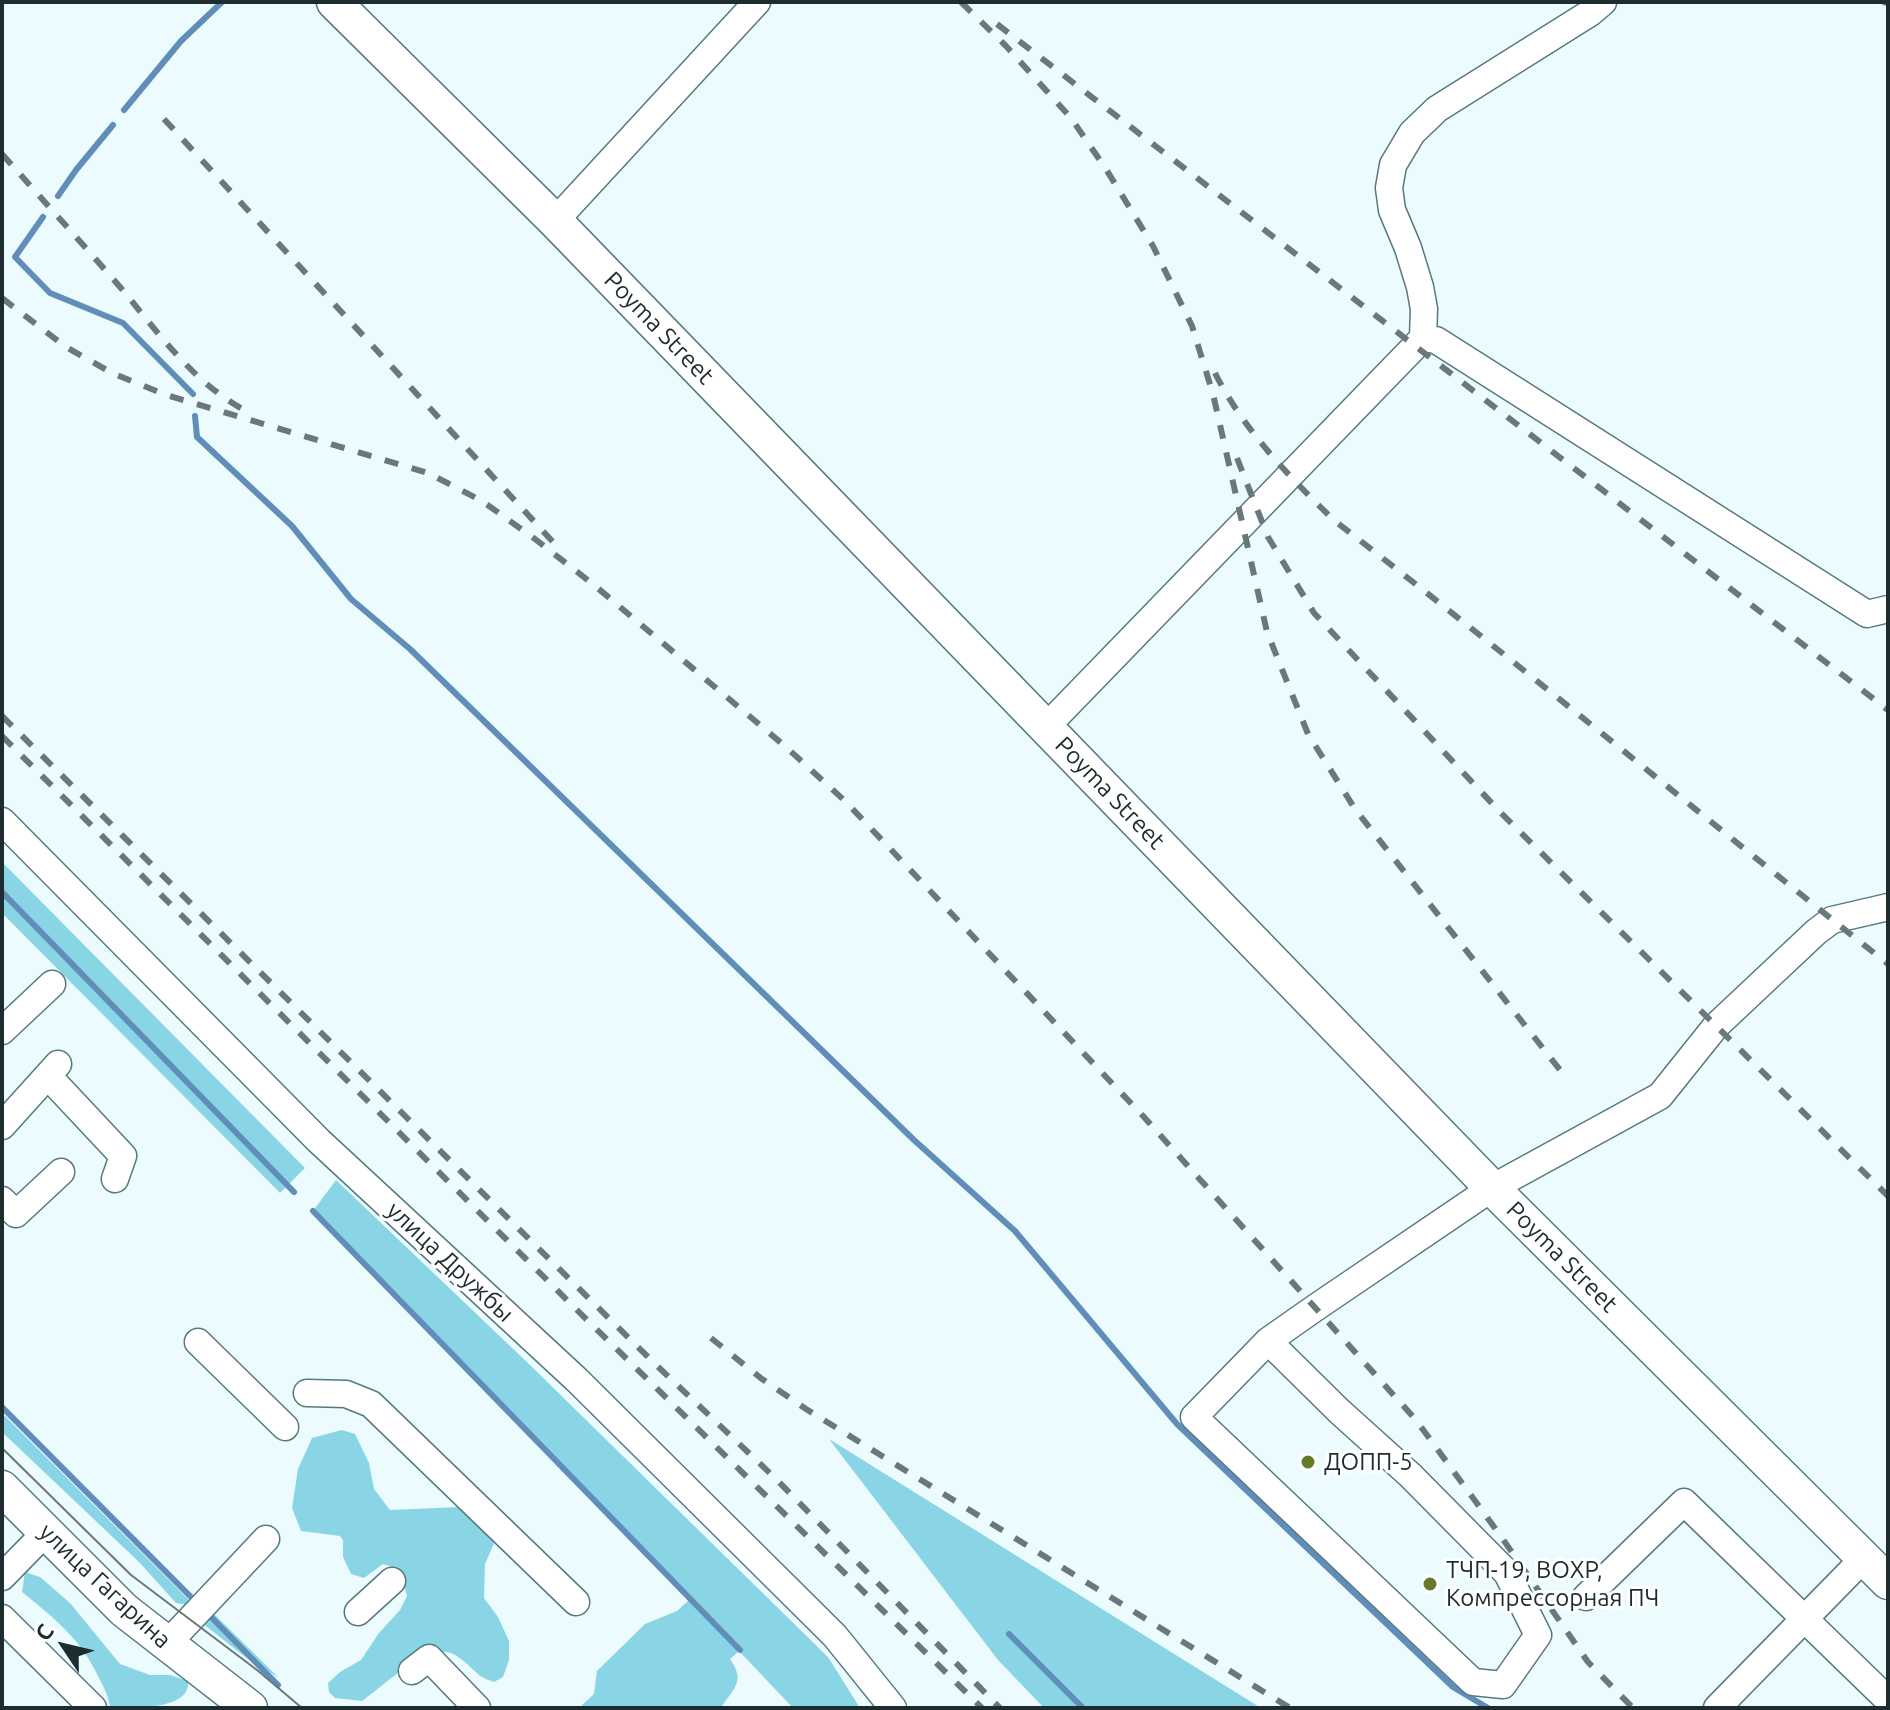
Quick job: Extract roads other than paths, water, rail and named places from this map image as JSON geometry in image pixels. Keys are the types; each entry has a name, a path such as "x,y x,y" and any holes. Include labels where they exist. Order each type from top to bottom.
{"main road":[{"name":"Poyma Street","path":"334,2 555,221 1492,1188 1888,1582"},
{"name":"улица Гагарина","path":"2,1488 124,1610 241,1705"}],"street":[{"path":"555,221 757,2"},
{"path":"1046,727 1423,338 1424,309 1420,287 1392,210 1389,188 1393,165 1412,133 1437,109 1603,2"},
{"path":"1423,338 1436,340 1867,614 1888,609"},
{"name":"улица Дружбы","path":"2,821 319,1141 577,1380 835,1636 893,1708"},
{"path":"1268,1341 1410,1475 1507,1573 1538,1635 1503,1685 1473,1682 1194,1417 1268,1341 1492,1188 1660,1096 1716,1026 1832,920 1888,907"},
{"path":"2,1031 52,984"},
{"path":"2,1126 53,1070 123,1156 115,1179"},
{"path":"2,1200 16,1214 61,1172"},
{"path":"198,1342 285,1427"},
{"path":"307,1393 346,1394 371,1404 576,1602"},
{"path":"1586,1597 1684,1502 1888,1700"},
{"path":"2,1577 46,1532"},
{"path":"167,1644 266,1539"},
{"path":"1717,1708 1864,1558"},
{"path":"358,1612 392,1581"},
{"path":"2,1618 93,1708"},
{"path":"412,1671 429,1658 477,1708"}],"waterway":[{"path":"124,110 181,41 222,2"},
{"path":"58,196 113,125"},
{"path":"43,217 15,257 50,293 123,323 193,394"},
{"path":"195,416 197,437 292,526 351,599 410,649 914,1140 1015,1231 1177,1424 1453,1687 1488,1708"},
{"path":"2,892 294,1192"},
{"path":"313,1211 740,1650"},
{"path":"2,1407 190,1596"},
{"path":"212,1618 278,1685"},
{"path":"1009,1634 1083,1708"}],"tram line":[{"path":"2,1448 131,1575 302,1708"}],"railway":[{"path":"961,2 1071,118 1153,246 1192,326 1213,394 1267,632 1308,734 1355,809 1564,1075"},
{"path":"1883,2 1888,3"},
{"path":"997,24 1888,710"},
{"path":"164,119 553,542"},
{"path":"2,154 177,355 209,386 246,411"},
{"path":"2,298 66,347 112,373 166,395 428,473 482,501 594,585 786,747 845,801 1143,1116 1416,1420 1588,1662 1633,1708"},
{"path":"1215,373 1253,433 1335,521 1888,964"},
{"path":"1237,458 1268,537 1314,613 1501,813 1888,1196"},
{"path":"2,716 652,1361 773,1476 1000,1708"},
{"path":"2,736 579,1312 982,1708"},
{"path":"711,1338 806,1409 1290,1708"}],"place":[{"name":"ДОПП-5","path":"1308,1462"},
{"name":"ТЧП-19, ВОХР, Компрессорная ПЧ","path":"1430,1584"}]}
